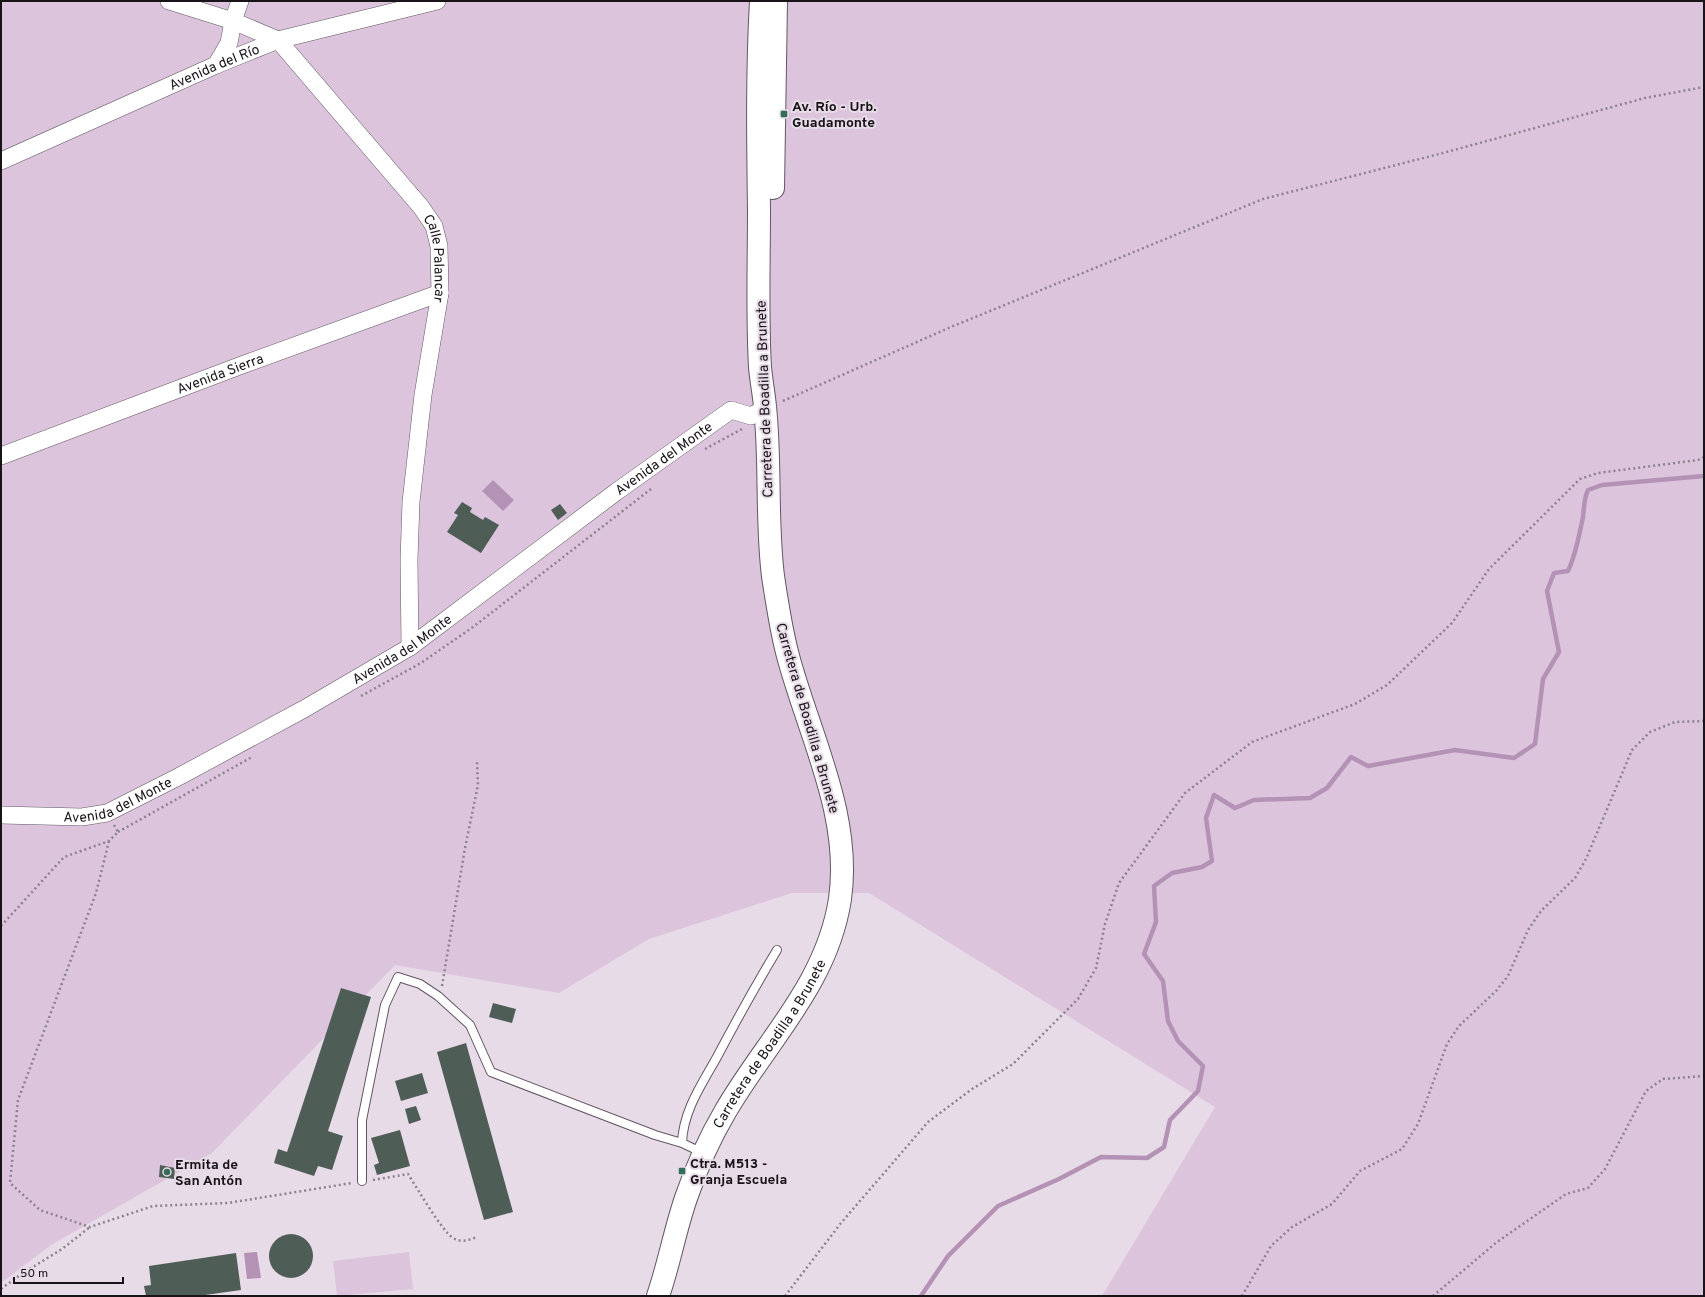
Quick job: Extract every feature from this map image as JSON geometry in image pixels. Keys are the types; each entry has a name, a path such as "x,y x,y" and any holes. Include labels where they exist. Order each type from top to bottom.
{"main road":[{"path":"754,1 752,98 758,133"},
{"name":"Carretera de Boadilla a Brunete","path":"658,1296 686,1199 704,1153 725,1111 803,996 818,969 837,915 840,894 841,851 837,820 831,793 788,658 779,614 773,572 768,516 766,408 760,368 758,133 761,1"},
{"path":"770,1 767,178 773,207"},
{"path":"766,408 772,370 776,1"}],"street":[{"name":"Calle Palancar","path":"169,1 233,21 278,40 421,207 434,226 439,246 440,293 423,395 411,502 408,560 410,647"},
{"path":"216,65 229,43 233,21 240,1"},
{"name":"Avenida del Río","path":"1,161 216,65 278,40 437,1"},
{"name":"Avenida Sierra","path":"1,456 242,365 440,293"},
{"name":"Avenida del Monte","path":"1,815 82,817 106,813 214,758 304,709 410,647 616,492 731,410 751,416 766,408"}],"lane":[{"path":"682,1143 682,1131 688,1110 745,1003 777,950"},
{"path":"362,1181 362,1120 385,1005 398,977 420,984 438,996 470,1025 491,1072 655,1135 682,1143 704,1153"}],"path":[{"path":"766,408 951,327 1263,199 1443,153 1645,98 1704,87"},
{"path":"785,1296 841,1223 928,1122 972,1089 1014,1064 1078,999 1096,968 1105,924 1119,882 1185,792 1252,742 1355,704 1387,685 1452,623 1489,569 1580,479 1598,473 1698,460 1704,457"},
{"path":"1242,1296 1271,1246 1292,1227 1332,1204 1360,1171 1402,1149 1418,1124 1447,1044 1459,1026 1500,986 1508,976 1528,930 1541,911 1575,878 1586,859 1632,750 1650,732 1675,722 1704,721"},
{"path":"438,996 442,986 465,848 478,785 477,762"},
{"path":"1,926 64,857 109,841 118,832 106,813"},
{"path":"90,1227 40,1210 10,1183 18,1100 96,893 109,841"},
{"path":"1433,1296 1497,1242 1560,1198 1566,1194 1588,1188 1605,1169 1646,1091 1663,1079 1704,1076"},
{"path":"1,1290 20,1275 62,1249 90,1227 153,1206 228,1203 408,1174 444,1230 454,1238 465,1241 477,1237"}],"shaded area":[{"path":"1,1 1704,1 1704,1296 1102,1296 1215,1107 869,893 792,893 649,939 559,993 395,965 212,1153 51,1245 1,1283"},
{"path":"493,480 514,500 503,511 482,491"},
{"path":"257,1252 261,1278 247,1279 244,1253"},
{"path":"409,1252 413,1289 337,1296 333,1261"}],"building":[{"path":"462,502 472,508 470,512 483,520 485,517 499,525 481,553 447,532 458,515 454,513"},
{"path":"560,504 567,513 558,520 551,510"},
{"path":"341,988 371,997 328,1131 343,1136 332,1170 318,1166 314,1176 274,1163 278,1149 287,1152"},
{"path":"493,1003 516,1009 512,1023 489,1017"},
{"path":"466,1043 513,1212 484,1220 437,1052"},
{"path":"422,1073 428,1093 401,1101 395,1081"},
{"path":"416,1106 421,1120 409,1124 405,1109"},
{"path":"400,1130 410,1166 377,1175 374,1165 379,1163 371,1138"},
{"name":"Ermita de San Antón","path":"160,1165 175,1168 174,1179 159,1177"},
{"path":"287,1234 295,1234 300,1235 307,1240 312,1247 312,1265 307,1272 300,1277 287,1278 279,1275 272,1268 269,1260 269,1252 272,1244 279,1237"},
{"path":"236,1253 241,1290 198,1296 146,1296 144,1286 151,1285 149,1266"}],"waterway":[{"path":"921,1296 948,1256 998,1206 1059,1179 1101,1157 1147,1158 1164,1147 1170,1120 1198,1091 1203,1066 1178,1041 1168,1021 1163,981 1144,954 1156,922 1154,886 1172,873 1202,867 1212,861 1206,818 1214,795 1235,808 1254,800 1310,798 1327,788 1351,757 1368,766 1455,750 1514,758 1535,744 1543,679 1559,652 1547,591 1554,573 1568,571 1571,565 1579,538 1588,490 1602,485 1704,476"}],"place":[{"name":"Av. Río - Urb. Guadamonte","path":"784,114"},
{"name":"Ctra. M513 - Granja Escuela","path":"682,1171"},
{"name":"Ermita de San Antón","path":"167,1172"}]}
